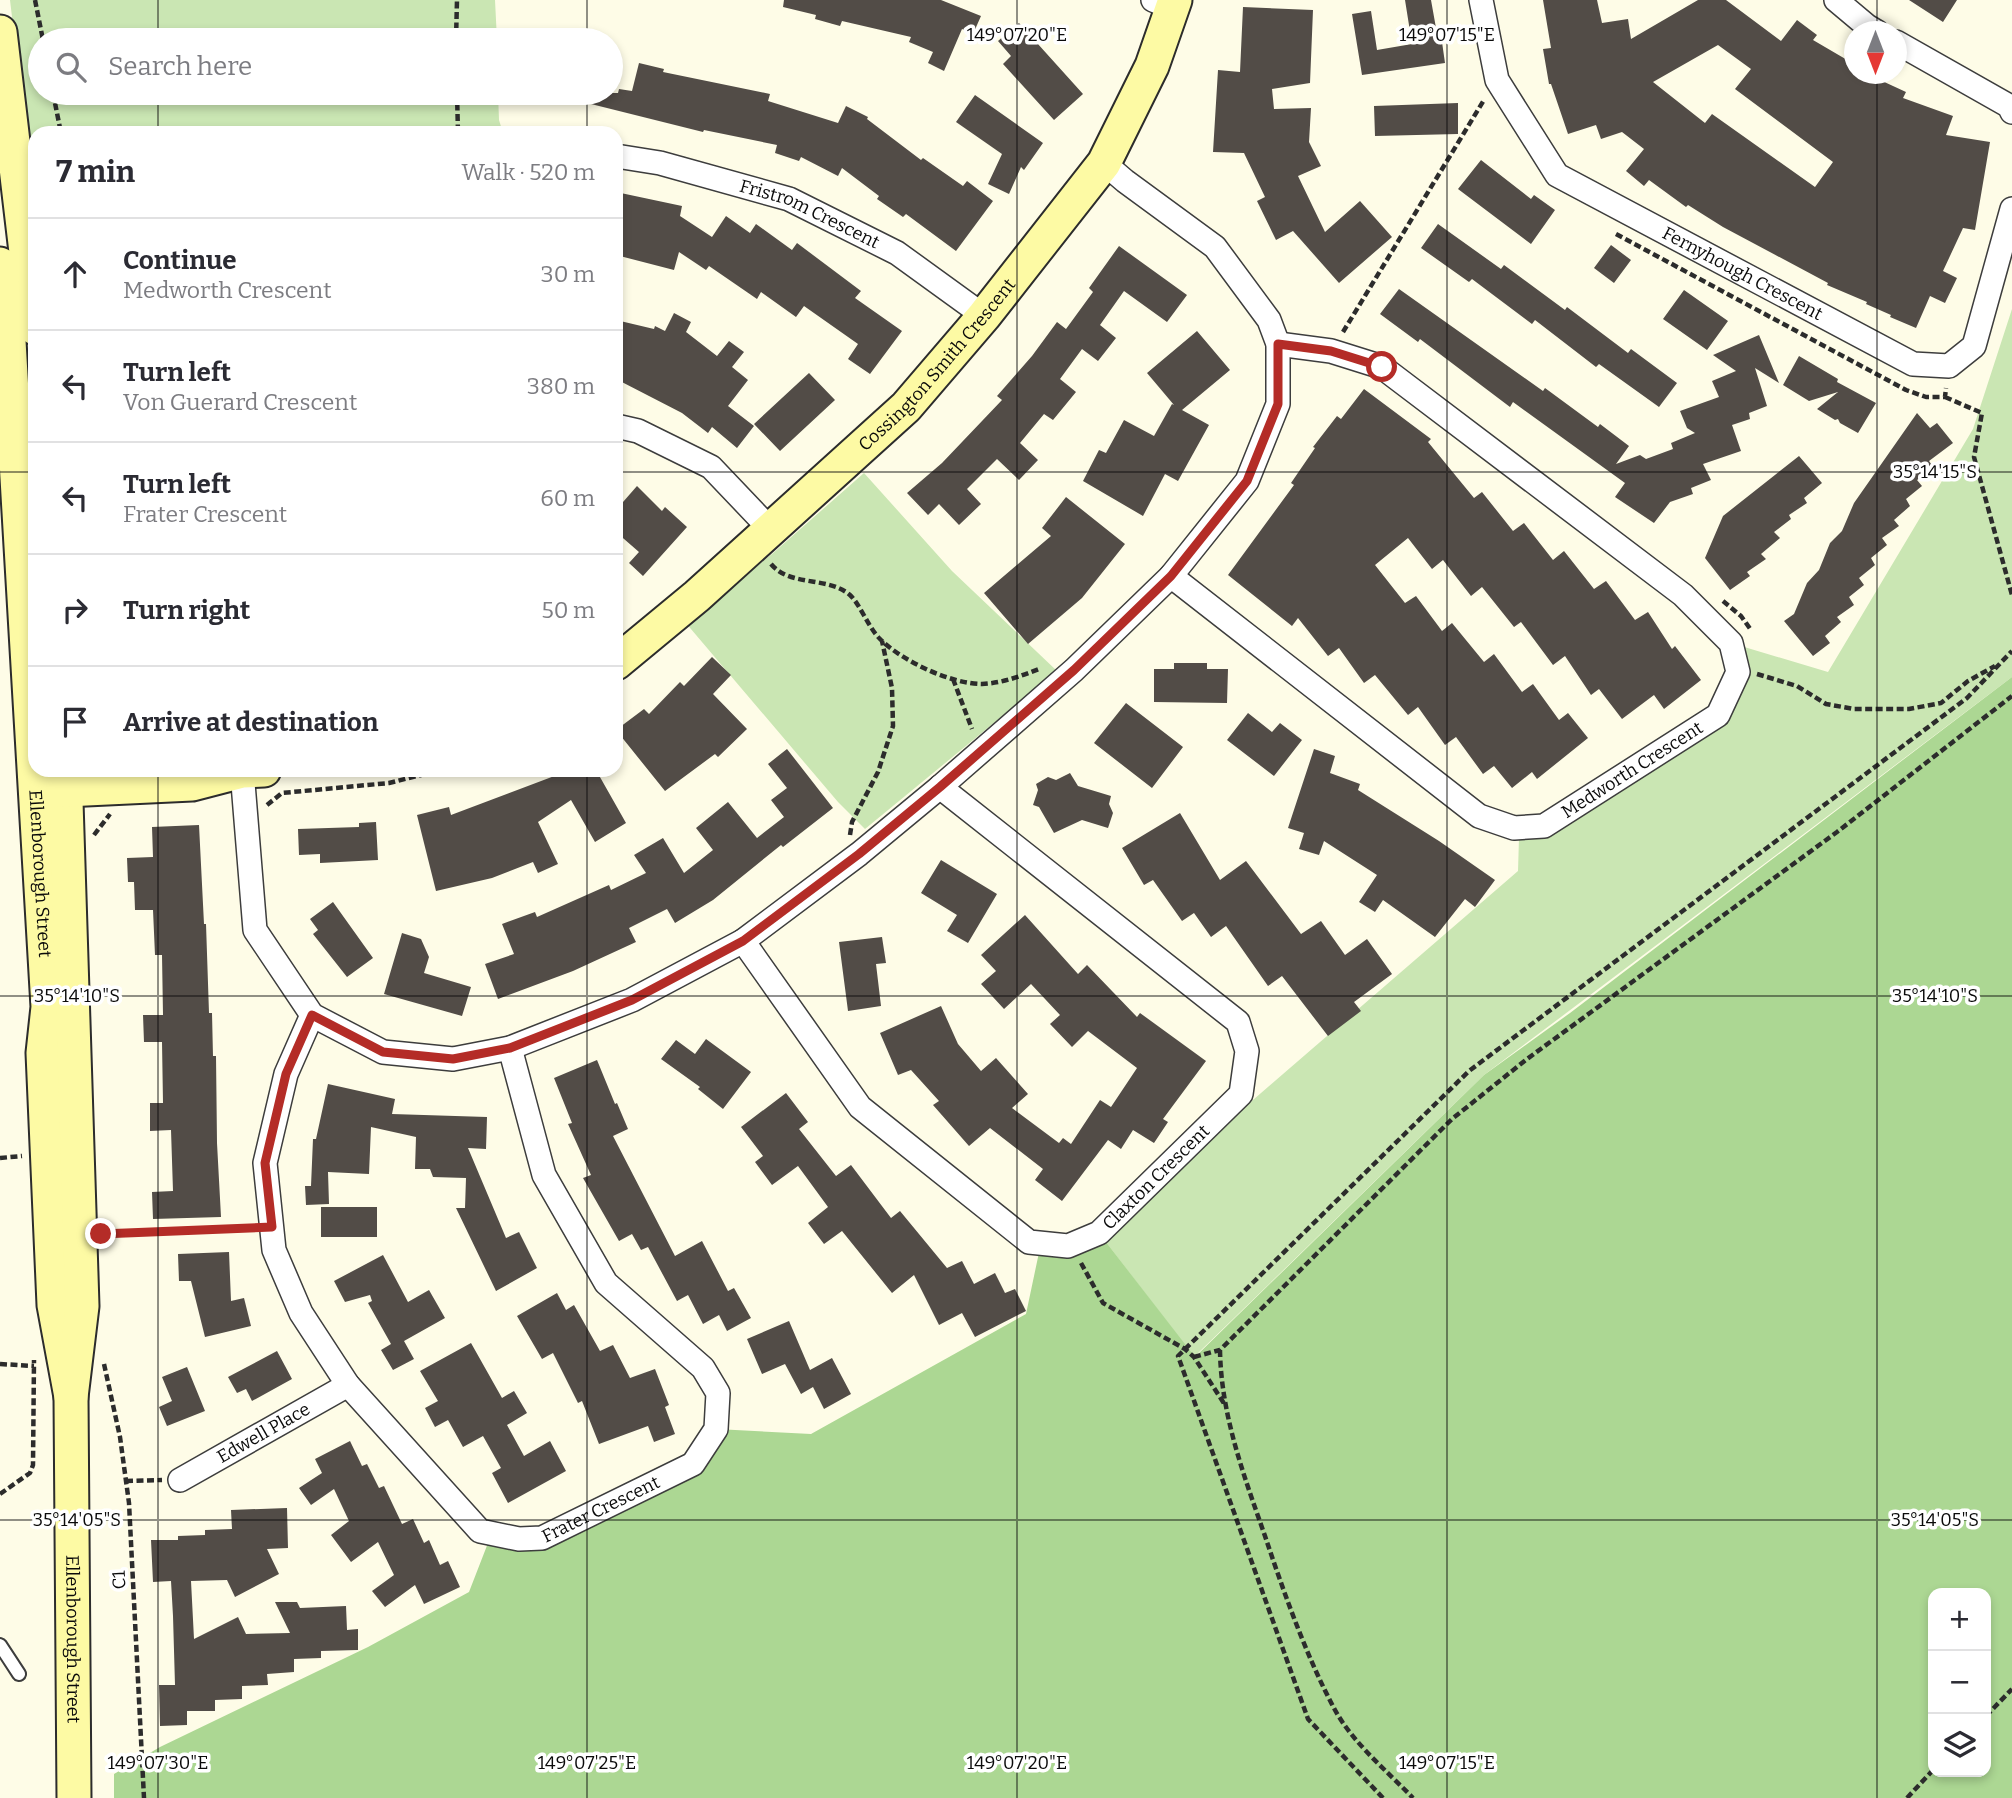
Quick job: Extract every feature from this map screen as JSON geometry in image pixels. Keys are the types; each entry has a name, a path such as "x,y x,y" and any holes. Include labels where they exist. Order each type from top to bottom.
{"main road":[{"name":"Cossington Smith Crescent","path":"623,657 697,596 769,545 906,407 984,316 1104,163 1152,66 1167,3"},
{"path":"0,32 4,138 28,285"},
{"name":"Ellenborough Street","path":"0,264 28,558"},
{"name":"Ellenborough Street","path":"47,777 48,1007 43,1053 54,1305 71,1397 74,1798"},
{"path":"65,777 192,784 220,777"}],"street":[{"name":"Fernyhough Crescent","path":"1480,0 1497,80 1557,175 1913,364 1949,366 1974,346 2012,209"},
{"path":"1836,0 1863,21"},
{"path":"1907,49 2008,106 2012,112"},
{"name":"Fristrom Crescent","path":"623,157 660,163 789,199 897,253 984,316"},
{"path":"247,777 246,813 255,930 312,1015 383,1052 453,1059 510,1048 632,1000 743,941 859,854 1074,670 1171,576 1247,481 1278,404 1278,344 1269,320 1215,247 1104,163"},
{"name":"Medworth Crescent","path":"1171,576 1479,816 1514,828 1544,826 1718,715 1735,680 1738,672 1731,643 1683,595 1382,367 1331,351 1278,344"},
{"path":"623,428 638,431 711,467 769,545"},
{"name":"Claxton Crescent","path":"743,941 860,1107 1029,1242 1068,1246 1099,1233 1241,1094 1247,1051 1238,1022 940,787"},
{"name":"Frater Crescent","path":"312,1015 286,1074 265,1163 274,1250 301,1314 348,1385 480,1531 519,1539 542,1538 693,1464 716,1429 718,1393 704,1368 606,1283 544,1175 510,1048"},
{"name":"Edwell Place","path":"180,1480 348,1385"}],"lane":[{"path":"0,1645 19,1674"}],"path":[{"path":"35,0 41,28"},
{"path":"456,28 457,0"},
{"path":"1341,336 1497,80"},
{"path":"55,105 60,126"},
{"path":"457,105 458,126"},
{"path":"1945,397 1982,413 1974,457 2012,596"},
{"path":"769,545 777,571 850,595 864,620 882,641 907,660 953,679 984,684 1023,676 1044,667 1062,666 1074,670"},
{"path":"860,834 851,842 852,822 878,772 893,726 892,688 882,641"},
{"path":"1383,1798 1308,1719 1178,1356 1469,1071 1967,698 2012,651"},
{"path":"1757,674 1797,686 1826,704 1854,709 1909,709 1941,703 1968,681 2012,659"},
{"path":"953,679 965,715 982,749"},
{"path":"1194,1357 1220,1350 1452,1118 1538,1050 1838,832 2012,696"},
{"path":"246,813 262,811 274,797 282,793 389,783 413,777"},
{"path":"0,1158 30,1155"},
{"path":"101,1234 272,1227"},
{"path":"1073,1243 1082,1266 1103,1303 1185,1349 1194,1357 1228,1409"},
{"path":"1220,1350 1234,1448 1285,1596 1336,1712 1358,1740 1413,1798"},
{"path":"0,1364 34,1366"},
{"name":"C1","path":"104,1364 120,1437 126,1481 144,1798"},
{"path":"126,1481 180,1480"},
{"path":"1988,1714 2012,1689"},
{"path":"1907,1798 1928,1775"}],"green space":[{"path":"10,0 495,0 496,28 28,28 28,105 498,105 501,126 28,126 28,152"},
{"path":"2012,309 2012,677 1484,1075 1194,1357 1099,1233 1518,871 1519,838 1718,715 1735,680 1731,643 1828,672 1973,429"},
{"path":"864,473 952,571 1057,671 865,829 838,802 685,622 772,554"},
{"path":"2012,677 2012,1798 114,1798 114,1774 160,1747 368,1647 469,1592 488,1543 542,1538 693,1464 716,1429 811,1434 1026,1314 1041,1243 1099,1233 1195,1357 1484,1075 1570,1013"}],"building":[{"path":"784,0 941,0 981,16 973,34 962,29 944,71 928,63 933,52 909,42 911,37 842,21 840,26 815,19 816,15 783,7"},
{"path":"1405,0 1431,0 1436,28 1440,28 1445,63 1362,75 1352,14 1371,11 1377,50 1412,44"},
{"path":"1543,0 1597,0 1602,23 1628,19 1631,39 1698,0 1726,0 1781,41 1797,20 1817,35 1813,40 1844,58 1844,84 1889,84 1906,92 1903,98 1953,116 1946,135 1990,142 1975,230 1963,228 1943,271 1957,278 1945,303 1930,296 1916,328 1827,285 1828,283 1723,227 1688,205 1686,207 1649,180 1644,186 1626,171 1644,149 1622,132 1601,139 1596,125 1568,134 1549,84 1543,49 1551,48","holes":["1718,45 1751,69 1735,89 1833,162 1815,187 1712,114 1705,123 1653,82"]},
{"path":"1909,0 1957,0 1943,22"},
{"path":"1243,7 1313,10 1310,83 1272,89 1274,109 1311,108 1309,142 1321,166 1298,176 1325,232 1360,201 1392,237 1339,283 1293,231 1276,240 1257,201 1265,197 1244,153 1213,152 1218,70 1240,72"},
{"path":"1019,23 1083,94 1054,120 1003,64 1011,56 998,41"},
{"path":"639,63 664,69 663,72 770,94 768,101 838,123 846,106 868,117 867,119 921,160 923,158 963,186 967,181 993,201 956,251 906,214 903,217 877,199 879,196 842,168 838,176 801,157 799,161 775,153 777,145 704,130 703,132 595,105 623,105 623,90 632,91"},
{"path":"975,95 1043,143 1024,170 1021,167 1009,194 988,184 1002,154 956,122"},
{"path":"1458,103 1458,134 1375,136 1374,106"},
{"path":"1481,160 1531,199 1534,195 1555,210 1531,244 1458,189"},
{"path":"623,193 682,206 680,216 712,237 726,216 750,233 756,224 792,250 797,243 861,291 855,298 902,331 870,374 848,359 858,344 804,306 796,317 761,292 757,299 709,266 706,270 679,252 674,270 623,257"},
{"path":"1438,224 1501,269 1504,265 1565,310 1567,307 1628,353 1631,349 1677,383 1659,407 1599,364 1596,367 1535,320 1532,324 1472,279 1469,282 1421,248"},
{"path":"1611,245 1631,260 1614,283 1594,268"},
{"path":"1119,246 1187,295 1167,322 1124,291 1100,325 1116,338 1098,361 1082,349 1060,379 1076,392 1053,420 1044,414 1020,443 1038,460 1019,480 997,459 967,489 981,504 959,525 939,504 928,515 907,493 942,463 1002,400 997,396 1057,322 1066,329 1093,292 1089,288"},
{"path":"1399,289 1543,391 1545,388 1629,446 1616,464 1640,455 1646,459 1673,449 1671,443 1695,433 1687,428 1680,411 1719,397 1712,381 1736,371 1713,355 1759,335 1779,383 1755,368 1767,406 1749,413 1750,419 1732,425 1741,451 1703,464 1711,480 1691,488 1693,494 1670,502 1654,523 1615,497 1625,483 1513,402 1510,407 1420,339 1418,342 1380,314"},
{"path":"1684,290 1728,321 1707,350 1663,319"},
{"path":"674,313 691,322 686,332 717,356 729,341 744,352 732,367 748,380 728,406 754,426 737,448 712,427 708,433 682,413 623,383 623,322 654,329 655,326 665,331"},
{"path":"1197,331 1230,370 1182,410 1209,425 1178,481 1165,474 1143,516 1083,481 1099,450 1106,453 1124,420 1154,436 1172,404 1174,405 1147,373"},
{"path":"1799,356 1838,379 1837,382 1876,403 1858,433 1817,409 1838,392 1809,401 1783,385"},
{"path":"809,373 835,400 780,451 754,424"},
{"path":"1364,389 1431,439 1428,442 1474,498 1482,492 1513,531 1524,523 1553,560 1564,551 1594,589 1606,581 1635,620 1648,612 1672,649 1675,646 1701,680 1664,709 1654,695 1622,719 1599,689 1591,695 1565,656 1553,665 1521,622 1514,627 1482,587 1471,596 1443,560 1432,569 1408,538 1375,565 1405,603 1416,596 1442,631 1452,623 1484,662 1494,654 1522,692 1533,684 1559,720 1568,713 1588,738 1537,779 1532,772 1512,788 1494,766 1483,774 1456,737 1445,745 1418,707 1408,715 1375,675 1364,683 1339,648 1328,656 1298,618 1292,626 1228,575 1294,485 1291,483 1315,448 1313,447 1337,416 1341,419"},
{"path":"1917,413 1930,428 1937,423 1953,443 1929,461 1934,468 1917,480 1922,486 1906,499 1910,506 1894,520 1899,526 1882,538 1887,545 1871,558 1875,565 1859,578 1864,585 1849,597 1854,605 1837,617 1841,622 1825,636 1830,643 1813,656 1784,621 1794,614 1807,583 1819,570 1830,543 1842,531 1854,503"},
{"path":"1799,456 1822,483 1804,498 1807,503 1789,515 1791,519 1774,532 1780,538 1761,554 1766,559 1747,572 1750,576 1730,590 1705,558 1723,516"},
{"path":"637,486 662,511 665,507 687,527 643,576 629,563 639,552 623,538 623,502"},
{"path":"1066,497 1125,544 1082,598 1028,644 984,593 1051,536 1042,528"},
{"path":"712,657 731,675 713,694 747,729 718,757 715,754 665,791 623,739 623,725 644,709 649,714 680,682 684,686"},
{"path":"1174,663 1207,663 1207,669 1228,669 1227,703 1154,702 1154,669 1174,669"},
{"path":"1126,703 1183,747 1152,788 1094,743"},
{"path":"1248,713 1272,732 1280,723 1302,740 1274,776 1227,740"},
{"path":"787,749 833,808 783,847 781,845 713,900 675,923 667,909 629,928 636,942 573,971 498,999 485,964 514,954 502,924 535,912 537,917 609,885 611,890 646,873 634,855 663,838 684,873 713,850 696,828 728,802 757,838 784,817 771,800 787,788 768,764"},
{"path":"1314,749 1335,756 1330,773 1360,784 1358,790 1495,880 1475,907 1465,899 1435,937 1383,900 1375,912 1359,902 1377,875 1324,841 1319,855 1299,849 1304,833 1288,828"},
{"path":"1070,773 1078,786 1111,796 1109,804 1113,813 1108,828 1082,820 1054,833 1039,807 1033,805 1038,790 1036,784 1048,777 1056,780"},
{"path":"552,777 600,777 626,823 595,842 571,800 538,822 558,864 538,873 533,862 492,878 436,891 417,815 449,807 451,815"},
{"path":"1180,813 1220,880 1246,861 1301,934 1321,921 1345,955 1367,939 1392,974 1354,1002 1361,1011 1328,1036 1282,976 1268,986 1226,926 1211,937 1194,913 1182,921 1153,880 1144,885 1122,848"},
{"path":"376,822 378,860 320,863 320,854 299,855 298,829 359,827 359,823"},
{"path":"199,825 209,1013 212,1013 213,1056 216,1056 221,1217 153,1219 152,1192 173,1191 171,1130 150,1131 150,1103 163,1103 162,1042 144,1042 143,1015 163,1015 162,955 155,955 153,910 135,910 134,882 128,882 127,858 153,857 152,827"},
{"path":"941,860 997,894 968,943 947,931 957,915 921,893"},
{"path":"333,902 373,958 347,977 313,934 318,930 310,919"},
{"path":"1025,915 1078,974 1087,965 1137,1017 1140,1013 1206,1061 1163,1119 1168,1122 1154,1143 1133,1130 1121,1149 1108,1140 1062,1201 1035,1180 1043,1169 990,1128 969,1146 933,1105 939,1101 911,1070 898,1075 880,1033 941,1006 958,1044 981,1071 996,1058 1028,1094 1012,1108 1059,1143 1063,1138 1071,1144 1100,1100 1111,1107 1137,1068 1088,1031 1072,1047 1050,1024 1060,1015 1031,984 1004,1009 981,984 996,971 981,955"},
{"path":"402,933 421,939 429,957 424,973 471,987 462,1016 384,994"},
{"path":"882,937 886,963 876,964 881,1006 848,1011 839,942"},
{"path":"706,1039 751,1072 723,1109 698,1089 700,1087 661,1059 676,1040 695,1054"},
{"path":"597,1060 628,1129 613,1136 675,1256 702,1241 728,1291 734,1288 751,1318 727,1331 719,1315 703,1324 688,1295 677,1301 648,1247 641,1250 632,1234 619,1241 583,1178 591,1175 568,1124 572,1123 554,1078"},
{"path":"328,1084 395,1099 392,1114 487,1117 486,1149 468,1148 506,1238 519,1232 537,1268 496,1291 456,1208 465,1208 466,1178 433,1177 430,1169 415,1169 416,1137 371,1127 369,1174 328,1172 329,1204 306,1205 305,1186 311,1186 313,1139 316,1139"},
{"path":"786,1093 808,1122 799,1129 836,1176 851,1165 891,1218 900,1211 947,1268 962,1261 974,1284 995,1273 1005,1293 1015,1289 1026,1311 975,1337 962,1313 939,1325 914,1275 892,1293 842,1231 824,1244 808,1223 828,1207 798,1166 772,1185 755,1162 763,1156 741,1127"},
{"path":"321,1207 377,1207 377,1237 321,1237"},
{"path":"229,1252 231,1301 244,1298 251,1326 205,1337 191,1281 179,1281 178,1254"},
{"path":"383,1255 408,1302 429,1290 445,1318 404,1341 414,1359 393,1370 381,1350 391,1344 368,1303 372,1301 370,1295 345,1302 334,1281"},
{"path":"557,1293 566,1310 574,1305 600,1351 613,1345 630,1378 655,1369 669,1405 665,1407 675,1434 654,1442 648,1426 599,1444 582,1401 578,1403 553,1353 542,1359 517,1316"},
{"path":"789,1321 810,1370 832,1358 851,1394 824,1409 813,1387 801,1394 785,1364 762,1374 747,1339"},
{"path":"471,1343 502,1398 514,1391 527,1413 507,1425 524,1456 550,1441 566,1471 508,1503 492,1473 501,1468 483,1436 463,1447 448,1420 435,1427 425,1408 438,1401 420,1371"},
{"path":"277,1351 292,1379 252,1401 246,1389 237,1393 228,1377"},
{"path":"187,1367 205,1411 167,1426 159,1407 172,1401 162,1377"},
{"path":"350,1441 362,1466 367,1464 379,1488 384,1486 402,1524 413,1519 424,1543 429,1540 440,1565 448,1561 460,1587 424,1604 415,1585 385,1607 372,1591 394,1575 378,1542 351,1562 331,1535 349,1521 334,1489 311,1505 299,1488 322,1473 315,1459"},
{"path":"287,1508 288,1548 267,1549 279,1574 235,1597 227,1580 191,1581 194,1639 238,1617 246,1634 290,1633 275,1602 297,1602 300,1608 346,1606 347,1630 358,1629 358,1650 321,1651 321,1658 294,1659 294,1672 267,1674 268,1685 242,1686 242,1699 215,1700 215,1711 187,1711 187,1725 160,1726 159,1685 175,1685 173,1616 171,1581 153,1582 151,1540 178,1540 178,1536 205,1535 205,1530 232,1529 231,1510"}],"route":[{"path":"101,1234 272,1227 265,1163 286,1074 312,1015 383,1052 453,1059 510,1048 632,1000 743,941 859,854 940,787 1074,670 1171,576 1247,481 1278,404 1278,344 1331,351 1382,367"}]}
